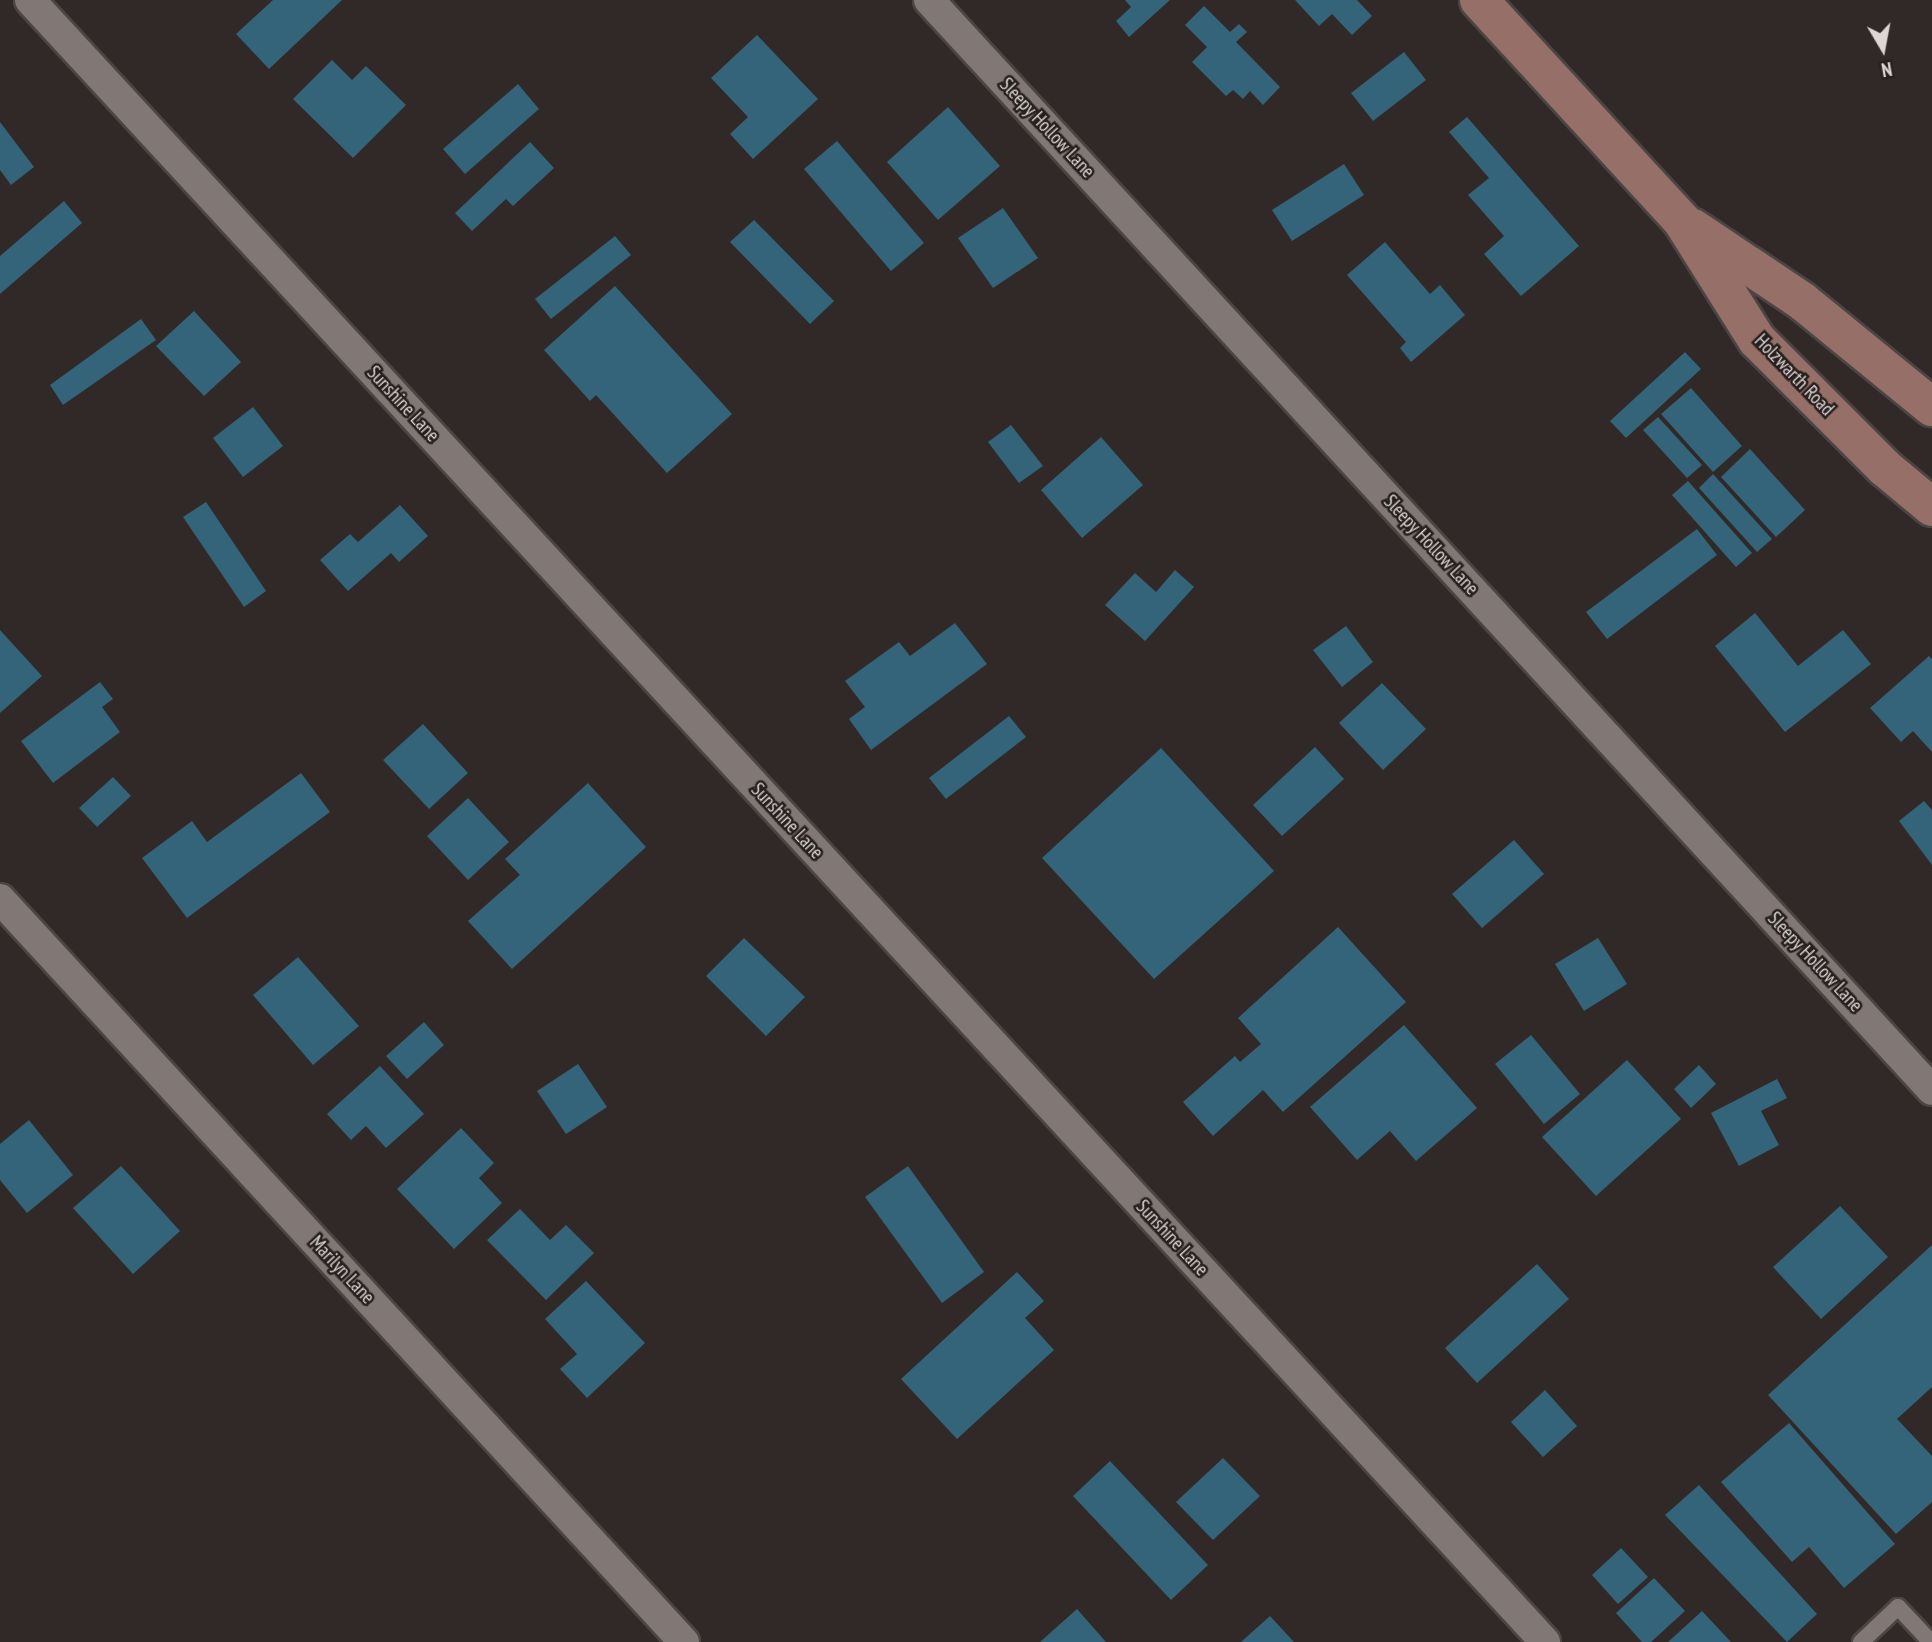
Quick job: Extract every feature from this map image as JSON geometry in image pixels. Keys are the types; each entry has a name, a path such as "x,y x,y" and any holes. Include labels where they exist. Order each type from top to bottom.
{"main road":[{"name":"Holzwarth Road","path":"1479,0 1682,221 1757,340 1885,468 1932,506"},
{"name":"Holzwarth Road","path":"1682,221 1802,301 1932,407"}],"street":[{"name":"Sunshine Lane","path":"30,0 1545,1642"},
{"name":"Sleepy Hollow Lane","path":"929,0 1932,1090"},
{"name":"Marilyn Lane","path":"0,899 684,1642"}],"lane":[{"path":"1861,1642 1898,1607 1931,1642"}],"building":[{"path":"273,0 342,0 269,69 236,34"},
{"path":"1125,0 1170,0 1129,37 1116,21 1131,7"},
{"path":"1295,0 1357,0 1372,16 1352,35 1332,14 1319,26"},
{"path":"1204,6 1230,32 1239,24 1247,32 1236,42 1280,87 1263,105 1250,91 1243,99 1233,90 1226,96 1192,62 1207,47 1185,25"},
{"path":"757,35 818,99 753,159 730,134 748,117 711,78"},
{"path":"1404,52 1426,80 1373,121 1351,93"},
{"path":"332,60 352,80 366,66 406,105 353,158 293,99"},
{"path":"518,84 539,109 465,174 443,149"},
{"path":"948,107 1000,166 938,220 887,162"},
{"path":"1467,117 1579,246 1521,296 1484,254 1504,236 1468,195 1489,178 1449,132"},
{"path":"0,122 34,167 11,185 0,170"},
{"path":"837,141 924,243 891,271 804,169"},
{"path":"530,142 554,168 513,206 506,199 472,231 455,213"},
{"path":"1344,164 1364,195 1292,241 1272,210"},
{"path":"64,201 82,223 0,294 0,256"},
{"path":"1003,208 1038,258 993,288 958,238"},
{"path":"754,220 834,301 810,324 730,242"},
{"path":"615,236 631,255 551,319 535,299"},
{"path":"1385,242 1430,294 1440,285 1465,315 1411,362 1400,348 1406,342 1347,275"},
{"path":"615,286 732,414 667,473 596,395 590,401 544,350"},
{"path":"194,311 241,362 204,396 156,346"},
{"path":"141,319 156,340 63,405 50,385"},
{"path":"1685,352 1701,369 1626,438 1610,421"},
{"path":"1691,388 1742,446 1713,472 1661,414"},
{"path":"253,407 283,446 243,477 213,438"},
{"path":"1658,417 1702,465 1687,478 1643,430"},
{"path":"1011,425 1043,466 1019,483 988,442"},
{"path":"1101,437 1143,485 1082,538 1041,490"},
{"path":"1750,449 1805,510 1776,537 1721,477"},
{"path":"1713,474 1772,539 1757,552 1699,488"},
{"path":"1688,481 1752,553 1736,567 1672,495"},
{"path":"206,502 266,591 244,607 183,517"},
{"path":"400,505 428,536 399,562 391,553 348,591 320,560 350,534 358,542"},
{"path":"1697,529 1717,555 1607,639 1586,612"},
{"path":"1175,570 1194,587 1145,641 1105,605 1135,573 1156,592"},
{"path":"1755,613 1798,666 1843,630 1871,664 1785,732 1715,646"},
{"path":"955,623 987,664 871,750 849,719 865,707 845,681 899,642 910,656"},
{"path":"1346,626 1373,662 1342,687 1313,650"},
{"path":"0,630 42,676 0,713"},
{"path":"1929,656 1932,659 1932,752 1913,731 1901,742 1870,708"},
{"path":"100,682 113,699 102,707 120,732 53,783 21,741"},
{"path":"1382,683 1426,729 1383,770 1339,723"},
{"path":"1009,716 1026,737 946,799 929,778"},
{"path":"423,724 468,773 429,809 383,760"},
{"path":"1315,747 1344,779 1282,836 1253,805"},
{"path":"1161,748 1274,871 1154,979 1042,858"},
{"path":"301,773 330,812 187,918 142,858 192,821 207,842"},
{"path":"113,777 131,796 97,827 79,808"},
{"path":"588,783 646,847 512,969 468,921 520,875 505,859"},
{"path":"468,798 509,842 468,880 427,836"},
{"path":"1924,801 1932,810 1932,865 1899,821"},
{"path":"1514,840 1544,874 1482,928 1452,894"},
{"path":"1338,927 1406,1002 1283,1112 1263,1090 1213,1136 1183,1102 1235,1056 1240,1062 1261,1044 1238,1018"},
{"path":"744,938 805,997 766,1036 706,976"},
{"path":"1598,938 1627,984 1584,1011 1555,964"},
{"path":"298,957 359,1026 313,1065 253,995"},
{"path":"424,1022 444,1045 407,1079 386,1056"},
{"path":"1404,1025 1477,1108 1416,1161 1390,1131 1357,1160 1310,1107"},
{"path":"1531,1035 1580,1094 1544,1124 1495,1064"},
{"path":"1627,1060 1681,1119 1596,1196 1542,1137"},
{"path":"578,1064 607,1107 566,1134 537,1091"},
{"path":"1699,1065 1716,1084 1691,1108 1674,1089"},
{"path":"380,1066 424,1114 386,1148 366,1126 351,1140 327,1114"},
{"path":"1777,1079 1787,1098 1761,1111 1779,1145 1739,1166 1711,1113"},
{"path":"29,1120 73,1175 27,1213 0,1180 0,1144"},
{"path":"461,1128 494,1163 479,1178 502,1203 454,1249 397,1189"},
{"path":"121,1166 180,1231 133,1274 73,1208"},
{"path":"908,1166 984,1272 942,1303 865,1197"},
{"path":"1840,1206 1888,1257 1821,1319 1773,1267"},
{"path":"520,1209 550,1240 566,1225 594,1253 546,1300 487,1240"},
{"path":"1932,1245 1932,1387 1897,1419 1932,1456 1932,1502 1896,1534 1768,1395"},
{"path":"1537,1264 1569,1299 1477,1383 1445,1348"},
{"path":"1017,1272 1044,1301 1025,1318 1054,1350 957,1439 901,1379"},
{"path":"586,1281 645,1343 587,1398 560,1369 577,1354 545,1319"},
{"path":"1545,1390 1577,1426 1543,1457 1511,1422"},
{"path":"1789,1423 1895,1544 1844,1588 1809,1547 1792,1562 1721,1482"},
{"path":"1223,1458 1260,1496 1213,1540 1176,1502"},
{"path":"1110,1461 1208,1565 1171,1600 1073,1496"},
{"path":"1699,1485 1817,1614 1787,1642 1665,1515"},
{"path":"1621,1548 1648,1577 1618,1604 1592,1575"},
{"path":"1654,1578 1685,1611 1651,1642 1642,1642 1616,1613"},
{"path":"1077,1609 1106,1642 1040,1642"},
{"path":"1702,1611 1731,1642 1668,1642"},
{"path":"1270,1616 1294,1642 1241,1642"}]}
